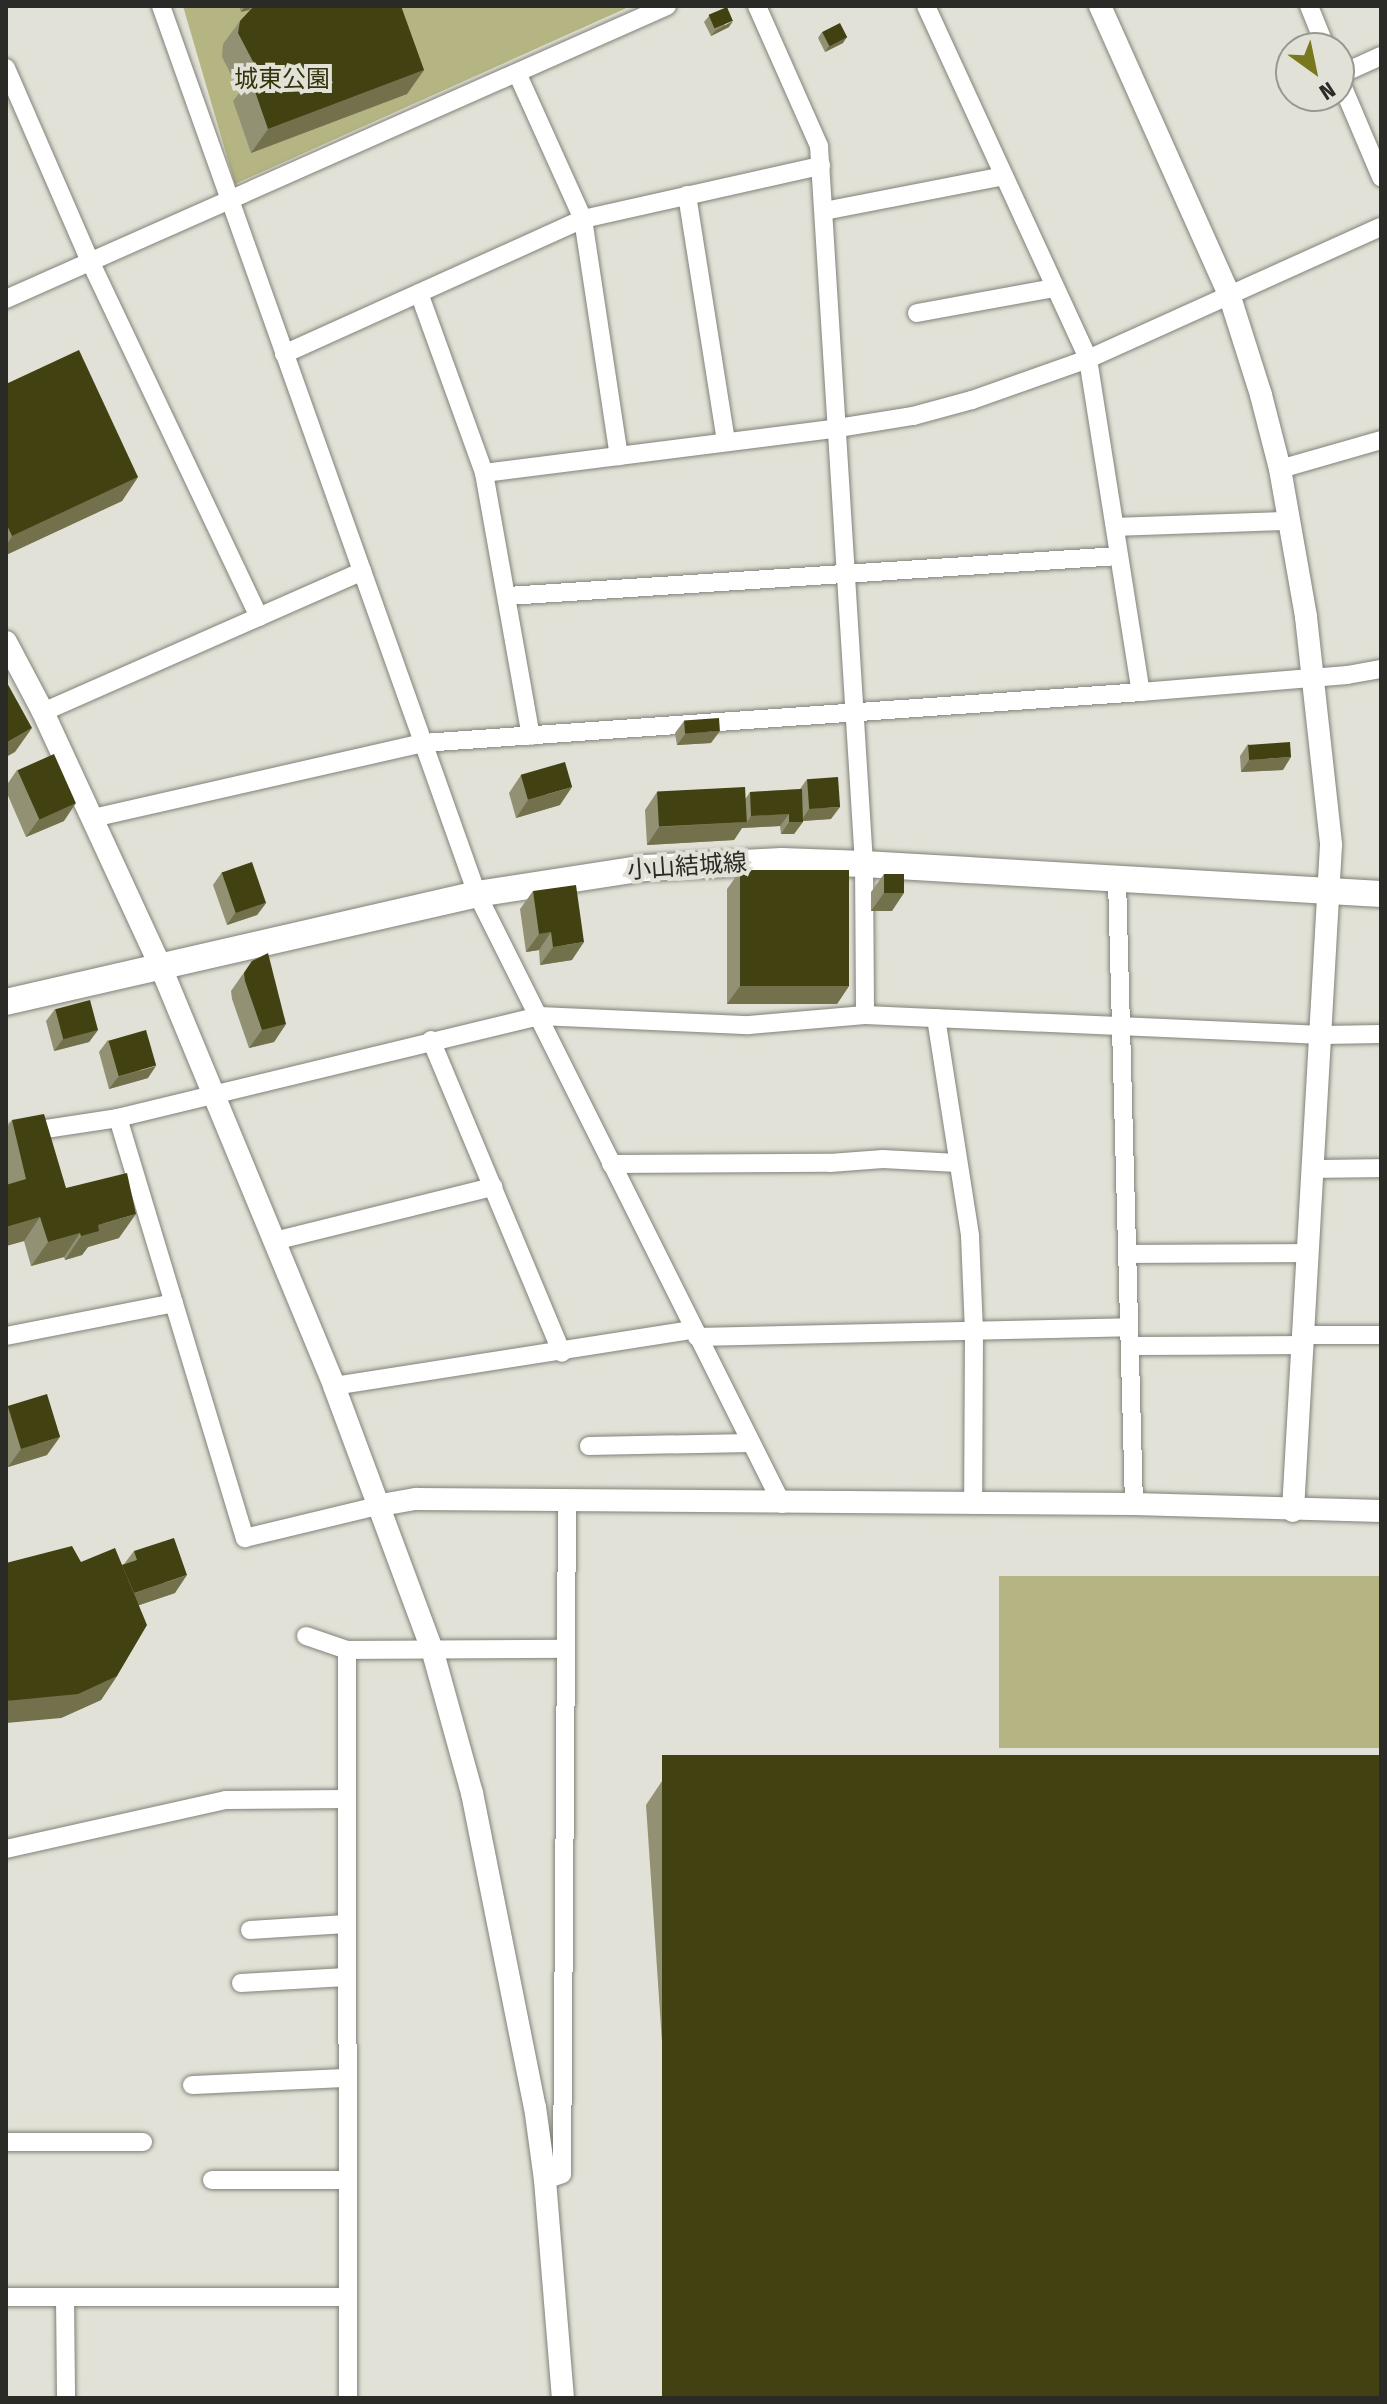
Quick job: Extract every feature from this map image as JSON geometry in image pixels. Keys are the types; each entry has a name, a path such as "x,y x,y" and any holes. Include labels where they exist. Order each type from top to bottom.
{"main road":[{"name":"小山結城線","path":"8,997 477,894 645,868 782,861 1381,894"}],"street":[{"path":"161,6 477,894 782,1504"},
{"path":"6,299 667,6"},
{"path":"757,6 819,146 864,864 865,1015"},
{"path":"926,6 1088,359 1141,692"},
{"path":"1100,6 1229,294 1261,395 1280,469 1312,676 1331,845 1330,893 1293,1511"},
{"path":"1309,6 1320,32"},
{"path":"1355,68 1381,56"},
{"path":"6,68 90,261 259,617"},
{"path":"517,73 583,219 619,456"},
{"path":"1354,112 1381,177"},
{"path":"284,354 583,219 821,166"},
{"path":"824,211 1004,176"},
{"path":"687,195 726,442"},
{"path":"484,473 838,428 913,416 972,400 1088,359 1381,227"},
{"path":"917,313 1055,288"},
{"path":"419,293 484,473 531,736"},
{"path":"1280,469 1381,440"},
{"path":"1115,527 1289,521"},
{"path":"508,596 1119,556"},
{"path":"43,712 362,571"},
{"path":"6,644 43,712 160,965 334,1386 381,1505 432,1649 472,1793 491,1881 545,2180 563,2398"},
{"path":"93,818 423,743 1141,692 1347,675 1381,669"},
{"path":"1117,880 1134,1504"},
{"path":"6,1135 118,1118 539,1016 749,1025 865,1015 1323,1035 1381,1034"},
{"path":"936,1018 970,1236 974,1333 973,1505"},
{"path":"431,1040 562,1353"},
{"path":"118,1118 245,1538 416,1499 782,1504 1134,1504 1293,1511 1381,1511"},
{"path":"611,1164 830,1163 883,1159 957,1163"},
{"path":"1313,1169 1381,1168"},
{"path":"274,1241 493,1187"},
{"path":"1127,1254 1309,1253"},
{"path":"6,1336 174,1303"},
{"path":"334,1386 695,1334 974,1333 1304,1340 1381,1335"},
{"path":"589,1446 751,1443"},
{"path":"545,2180 562,2174 567,1501"},
{"path":"306,1636 347,1650 564,1649"},
{"path":"347,1650 345,2297 348,2398"},
{"path":"6,1849 226,1800 347,1799"},
{"path":"250,1930 346,1924"},
{"path":"241,1983 346,1977"},
{"path":"192,2085 346,2078"},
{"path":"6,2142 143,2142"},
{"path":"212,2180 345,2180"},
{"path":"6,2297 345,2297"},
{"path":"65,2297 66,2398"}],"green space":[{"name":"城東公園","path":"183,6 631,6 235,184"},
{"path":"999,1576 1381,1576 1381,1748 999,1748"}],"building":[{"path":"254,6 401,6 424,70 268,129 250,77 259,73 238,33 240,21"},
{"path":"727,7 733,21 714,29 709,15"},
{"path":"840,23 847,37 829,46 822,32"},
{"path":"79,350 138,477 12,536 6,523 6,384"},
{"path":"6,681 32,728 6,743"},
{"path":"719,718 720,731 685,733 684,720"},
{"path":"1290,742 1291,757 1249,760 1248,745"},
{"path":"54,754 76,803 39,820 17,770"},
{"path":"565,762 572,787 528,800 521,775"},
{"path":"838,777 840,807 809,809 807,779"},
{"path":"745,787 747,822 659,827 657,792"},
{"path":"802,789 803,822 789,822 789,814 751,816 750,792"},
{"path":"252,862 266,903 236,913 222,872"},
{"path":"740,870 849,870 849,986 740,986"},
{"path":"884,874 904,874 904,893 884,893"},
{"path":"576,885 584,942 553,947 551,932 539,934 533,891"},
{"path":"268,953 286,1024 262,1030 244,973 252,961"},
{"path":"90,1000 98,1030 63,1039 55,1009"},
{"path":"146,1030 156,1066 119,1076 109,1041"},
{"path":"44,1114 66,1188 127,1173 136,1214 98,1225 99,1231 48,1242 40,1217 6,1227 6,1185 26,1179 12,1120"},
{"path":"47,1394 60,1437 21,1449 8,1406"},
{"path":"174,1538 187,1575 134,1593 122,1565 137,1560 134,1551"},
{"path":"72,1546 81,1562 115,1548 147,1625 117,1676 78,1694 6,1701 6,1563"},
{"path":"662,1755 1381,1755 1381,2398 662,2398"}]}
